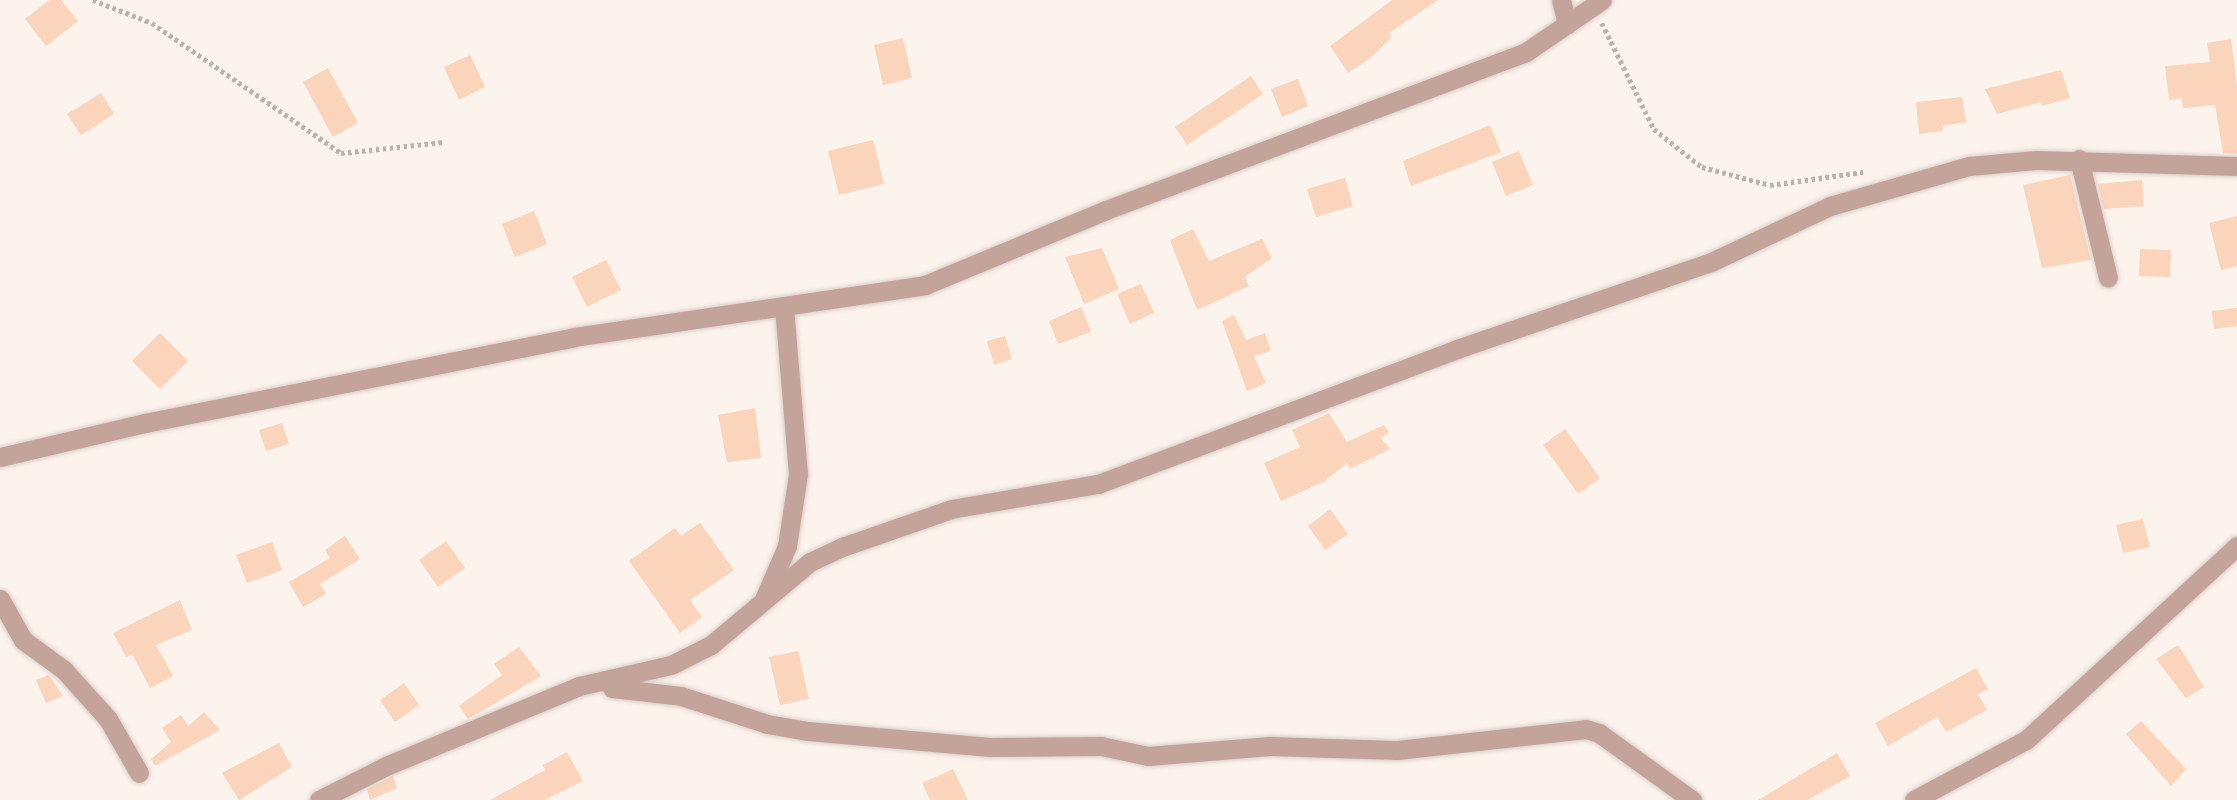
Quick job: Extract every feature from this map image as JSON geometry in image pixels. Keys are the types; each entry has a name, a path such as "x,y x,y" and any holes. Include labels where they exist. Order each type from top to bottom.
{"street":[{"path":"1561,0 1567,24"},
{"path":"0,457 145,422 574,337 784,309 925,285 1106,209 1526,52 1598,3"},
{"path":"319,800 386,766 579,686 671,665 711,645 761,607 810,562 920,517 1098,484 1457,349 1711,262 1830,206 1969,166 2079,159 2237,166"},
{"path":"2079,159 2108,278"},
{"path":"761,607 787,546 797,474 784,309"},
{"path":"1914,800 2026,740 2237,546"},
{"path":"0,599 23,640 64,670 108,719 139,773"},
{"path":"579,686 681,696 767,724 808,731 990,747 1101,746 1148,756 1260,746 1397,750 1586,729 1599,733 1692,800"}],"path":[{"path":"93,0 152,23 341,153 444,142"},
{"path":"1598,3 1654,129 1702,167 1770,185 1870,172"}],"building":[{"path":"49,0 61,0 78,21 46,46 25,19"},
{"path":"1392,0 1438,0 1389,33 1392,37 1369,59 1348,73 1330,46"},
{"path":"903,38 912,78 883,85 874,45"},
{"path":"2231,39 2237,86 2237,154 2223,153 2215,105 2183,108 2182,98 2169,100 2165,66 2210,62 2207,43"},
{"path":"470,55 485,87 459,100 444,67"},
{"path":"328,68 358,123 333,137 303,82"},
{"path":"2061,70 2070,98 2042,106 2041,102 1997,114 1985,89"},
{"path":"1251,76 1263,94 1187,145 1175,127"},
{"path":"1298,79 1308,106 1282,117 1271,89"},
{"path":"101,93 114,114 81,135 67,114"},
{"path":"1962,97 1966,122 1943,126 1943,131 1919,134 1916,102"},
{"path":"1490,125 1501,152 1411,186 1403,161"},
{"path":"873,140 884,184 839,195 828,151"},
{"path":"1519,151 1533,185 1506,196 1492,162"},
{"path":"2070,175 2091,260 2042,268 2023,185"},
{"path":"1345,178 1353,206 1316,217 1307,189"},
{"path":"2142,180 2144,206 2104,209 2098,184"},
{"path":"534,211 547,244 515,257 502,224"},
{"path":"2237,216 2237,266 2221,270 2209,223"},
{"path":"1193,229 1209,261 1262,239 1272,258 1245,277 1249,286 1197,310 1170,240"},
{"path":"1102,248 1119,289 1084,304 1065,257"},
{"path":"2140,249 2171,250 2170,277 2139,276"},
{"path":"606,260 621,290 587,307 572,277"},
{"path":"1141,284 1154,313 1130,324 1117,294"},
{"path":"1081,307 1091,332 1058,344 1049,321"},
{"path":"2237,308 2237,326 2214,329 2212,311"},
{"path":"1234,315 1246,340 1265,333 1271,351 1254,356 1266,383 1247,391 1222,321"},
{"path":"160,333 188,361 160,389 132,361"},
{"path":"1005,336 1012,359 994,365 987,341"},
{"path":"755,408 761,458 727,462 718,415"},
{"path":"1329,413 1347,442 1384,425 1389,432 1381,438 1390,449 1350,469 1347,463 1325,481 1281,501 1264,463 1300,447 1292,430"},
{"path":"282,423 289,444 266,451 259,430"},
{"path":"1565,429 1600,478 1578,494 1543,445"},
{"path":"1330,509 1348,534 1325,550 1308,526"},
{"path":"2143,519 2150,547 2123,553 2116,525"},
{"path":"700,523 734,570 690,600 702,617 680,633 629,561 675,528 681,536"},
{"path":"345,536 360,559 320,584 326,594 303,607 289,582 330,558 325,550"},
{"path":"446,541 465,568 438,587 419,560"},
{"path":"272,542 282,570 247,583 236,555"},
{"path":"180,600 192,630 156,645 173,676 150,688 132,654 126,657 113,633"},
{"path":"2178,645 2204,687 2186,698 2156,659"},
{"path":"519,647 541,676 468,719 459,706 502,675 494,664"},
{"path":"798,651 809,699 780,705 769,657"},
{"path":"1976,668 1988,689 1978,694 1987,710 1946,732 1937,717 1888,746 1875,723"},
{"path":"49,675 63,696 46,703 36,680"},
{"path":"404,683 419,705 395,722 380,700"},
{"path":"204,712 220,730 155,766 151,759 171,742 162,728 181,715 188,726"},
{"path":"2141,721 2186,769 2171,786 2126,734"},
{"path":"279,743 292,767 239,800 222,773"},
{"path":"567,752 583,781 545,800 490,800 545,770 543,765"},
{"path":"1837,753 1850,776 1808,800 1758,800"},
{"path":"953,769 968,800 930,800 922,783"},
{"path":"393,776 397,788 370,800 367,789"}]}
